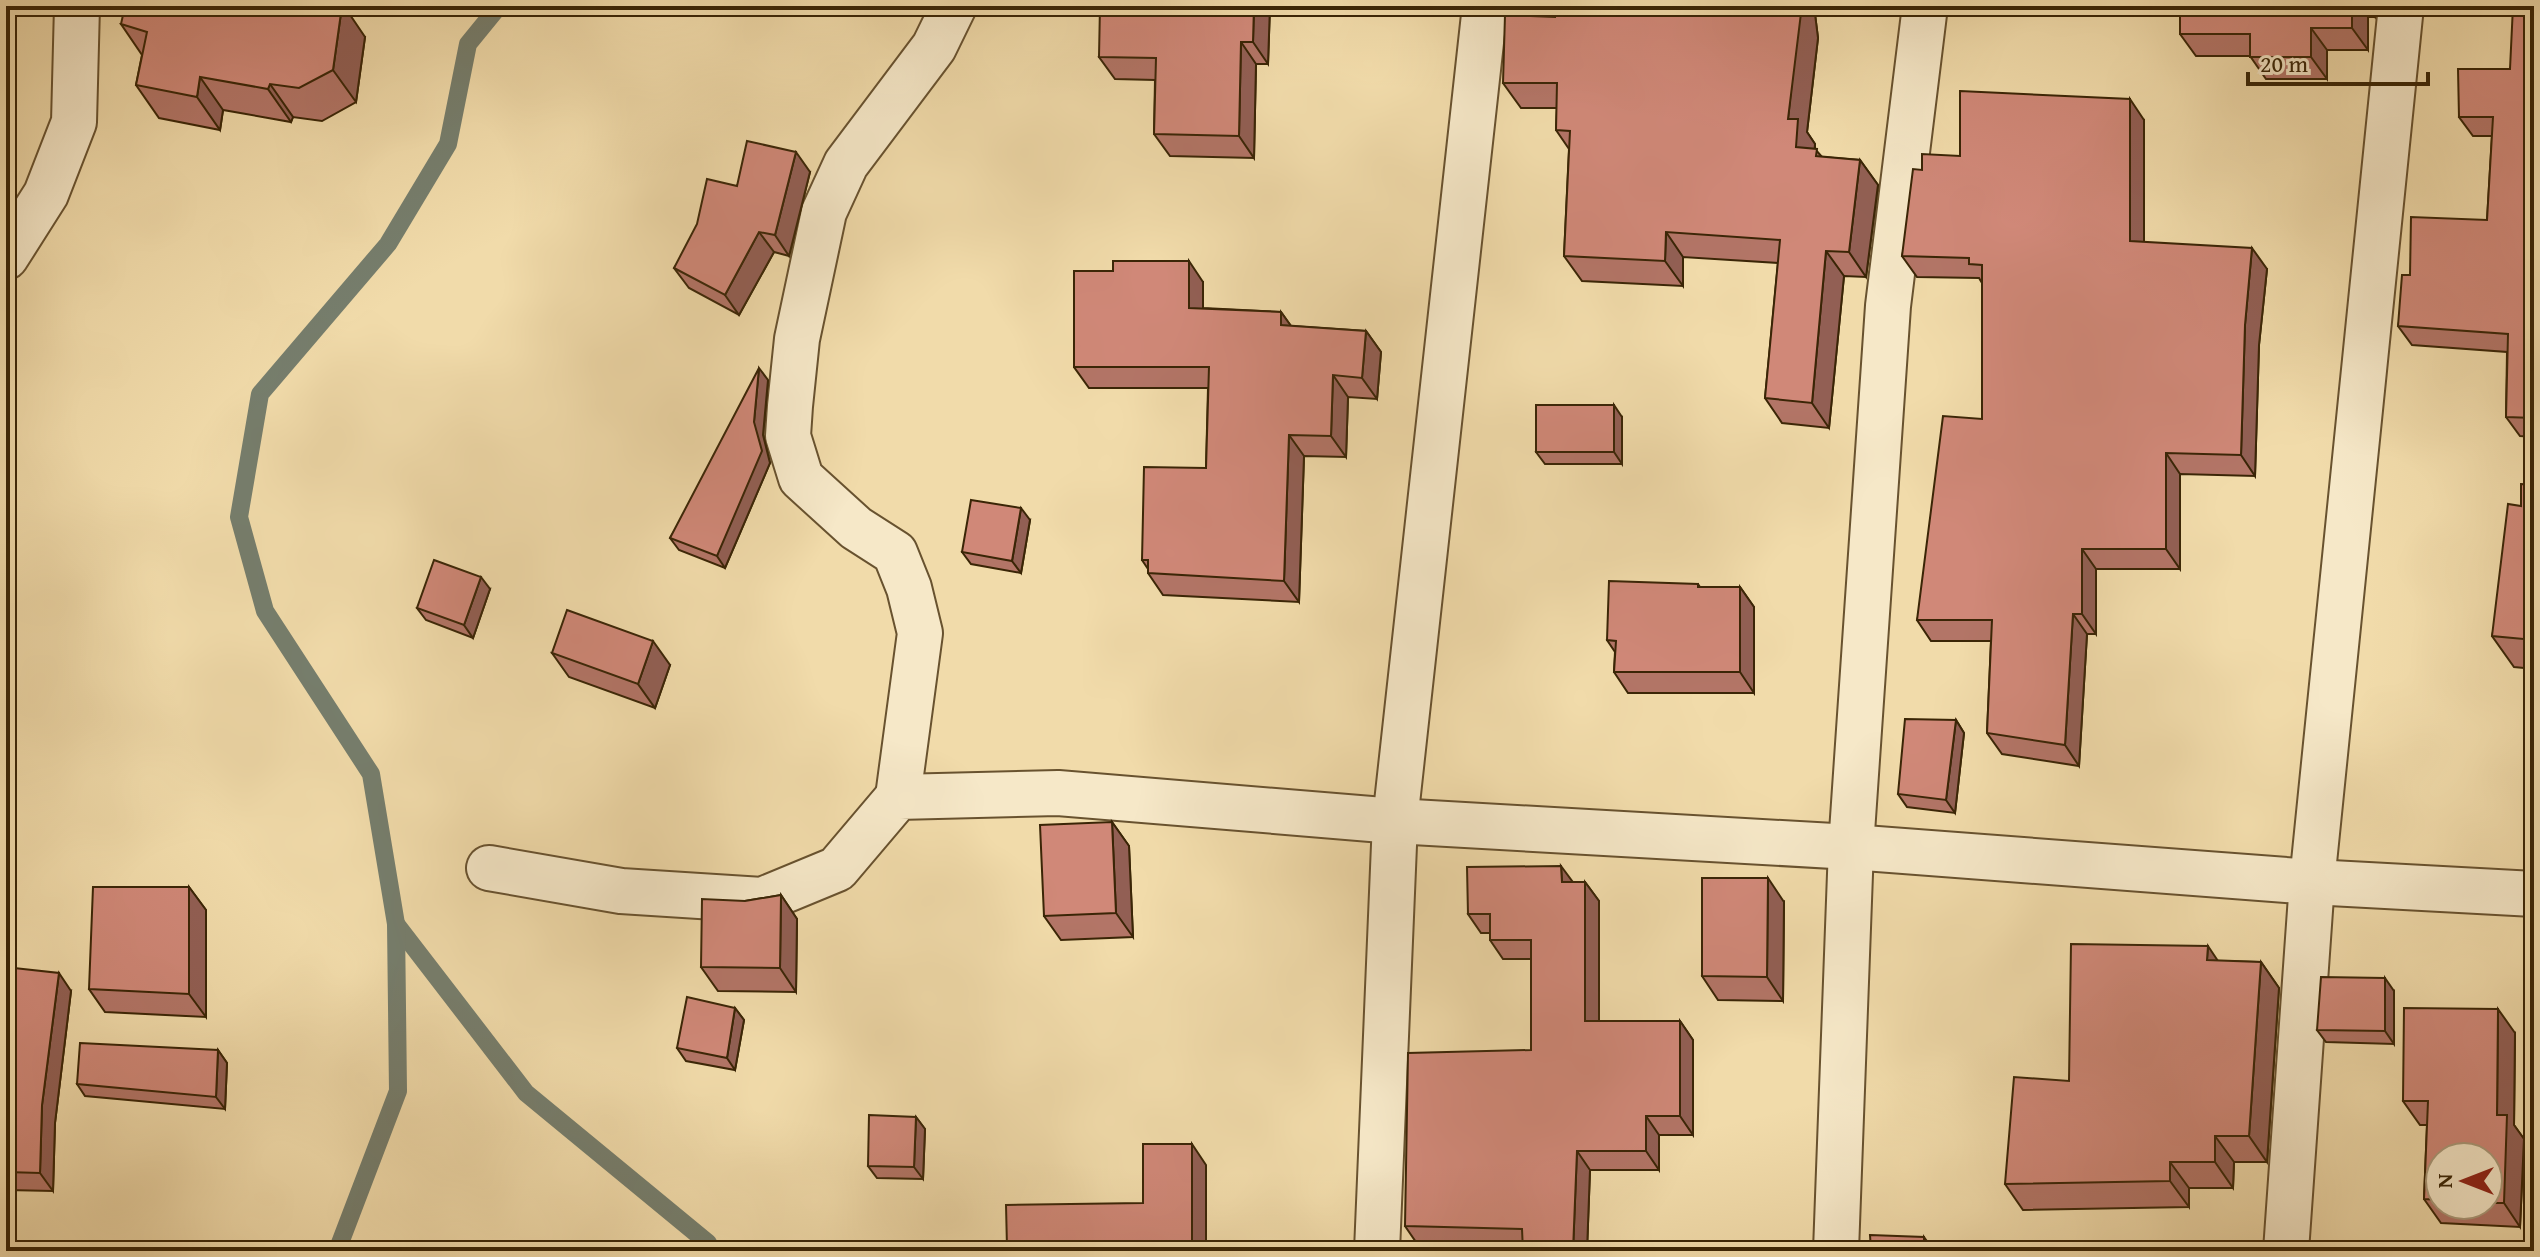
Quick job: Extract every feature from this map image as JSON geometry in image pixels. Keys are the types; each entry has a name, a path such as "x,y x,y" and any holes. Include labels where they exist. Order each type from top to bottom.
{"street":[{"path":"6,257 46,194 74,122 77,6"},
{"path":"489,868 621,891 762,900 837,869 898,797 920,633 909,588 895,553 856,528 801,478 788,436 790,406 797,339 824,212 846,164 934,47 954,6"},
{"path":"1377,1251 1395,821 1485,6"},
{"path":"1836,1251 1851,847 1888,306 1925,6"},
{"path":"2286,1251 2312,882 2401,6"},
{"path":"898,797 1058,793 1395,821 1851,847 2312,882 2534,894"}],"building":[{"path":"125,6 342,6 333,70 299,88 270,84 268,89 200,77 197,97 136,85 147,32 121,24"},
{"path":"1100,6 1254,6 1253,42 1241,42 1239,136 1154,134 1156,58 1099,57"},
{"path":"1592,6 1800,6 1788,119 1798,119 1796,147 1817,149 1816,156 1860,160 1849,252 1826,251 1812,403 1765,398 1780,240 1666,232 1665,261 1564,256 1570,131 1556,130 1557,83 1503,83 1505,15 1555,17 1555,11 1592,11"},
{"path":"2180,6 2352,6 2352,28 2311,28 2311,57 2250,57 2250,34 2180,34"},
{"path":"2513,6 2534,6 2534,418 2506,417 2508,334 2398,326 2402,275 2410,275 2411,217 2487,220 2493,117 2459,117 2458,69 2510,69"},
{"path":"1960,91 2130,99 2130,241 2252,248 2245,325 2241,455 2166,453 2166,549 2082,549 2082,614 2073,614 2065,745 1987,733 1992,620 1917,620 1943,416 1982,419 1982,265 1969,264 1969,258 1902,256 1913,169 1922,170 1922,154 1960,156"},
{"path":"747,141 796,152 775,235 759,232 725,295 674,268 697,224 707,179 737,186"},
{"path":"1113,261 1189,261 1189,308 1281,312 1281,325 1366,331 1362,378 1333,375 1331,436 1289,435 1284,581 1148,573 1148,560 1142,560 1144,467 1206,468 1209,367 1074,367 1074,271 1113,271"},
{"path":"759,368 754,422 762,451 717,556 670,538"},
{"path":"1536,405 1614,405 1614,452 1536,452"},
{"path":"2521,484 2534,485 2534,640 2492,636 2508,504 2521,506"},
{"path":"971,500 1021,508 1012,561 962,552"},
{"path":"434,560 481,577 464,625 417,608"},
{"path":"1609,581 1740,587 1740,672 1614,672 1616,641 1607,640"},
{"path":"567,610 653,641 638,684 552,653"},
{"path":"1905,719 1956,720 1946,800 1898,794"},
{"path":"1112,822 1116,913 1044,916 1040,825"},
{"path":"1561,866 1562,882 1585,882 1585,1021 1680,1021 1680,1116 1646,1116 1646,1151 1577,1151 1573,1251 1523,1251 1522,1229 1405,1226 1408,1053 1531,1050 1531,940 1490,940 1490,914 1468,914 1467,867"},
{"path":"1702,878 1768,878 1767,977 1702,976"},
{"path":"93,887 189,887 189,994 89,989"},
{"path":"781,895 780,968 701,967 702,899 745,901"},
{"path":"2071,944 2208,946 2207,960 2261,962 2249,1136 2215,1136 2215,1162 2170,1162 2170,1181 2005,1184 2014,1077 2069,1081"},
{"path":"14,968 59,973 42,1105 40,1173 6,1172 6,1032"},
{"path":"2321,977 2385,978 2385,1031 2317,1030"},
{"path":"687,997 735,1008 727,1058 677,1048"},
{"path":"2404,1008 2498,1009 2497,1115 2507,1115 2504,1203 2504,1141 2426,1141 2428,1101 2403,1101"},
{"path":"80,1043 218,1050 216,1097 77,1084"},
{"path":"869,1115 916,1117 914,1167 868,1166"},
{"path":"1143,1144 1192,1144 1192,1251 920,1251 920,1245 1007,1247 1006,1205 1143,1203"},
{"path":"1870,1235 1924,1237 1924,1251 1871,1251"}],"waterway":[{"path":"337,1251 398,1091 396,924 371,774 265,611 239,517 260,394 388,244 448,144 468,44 499,6"},
{"path":"396,924 526,1093 708,1243 711,1251"}]}
